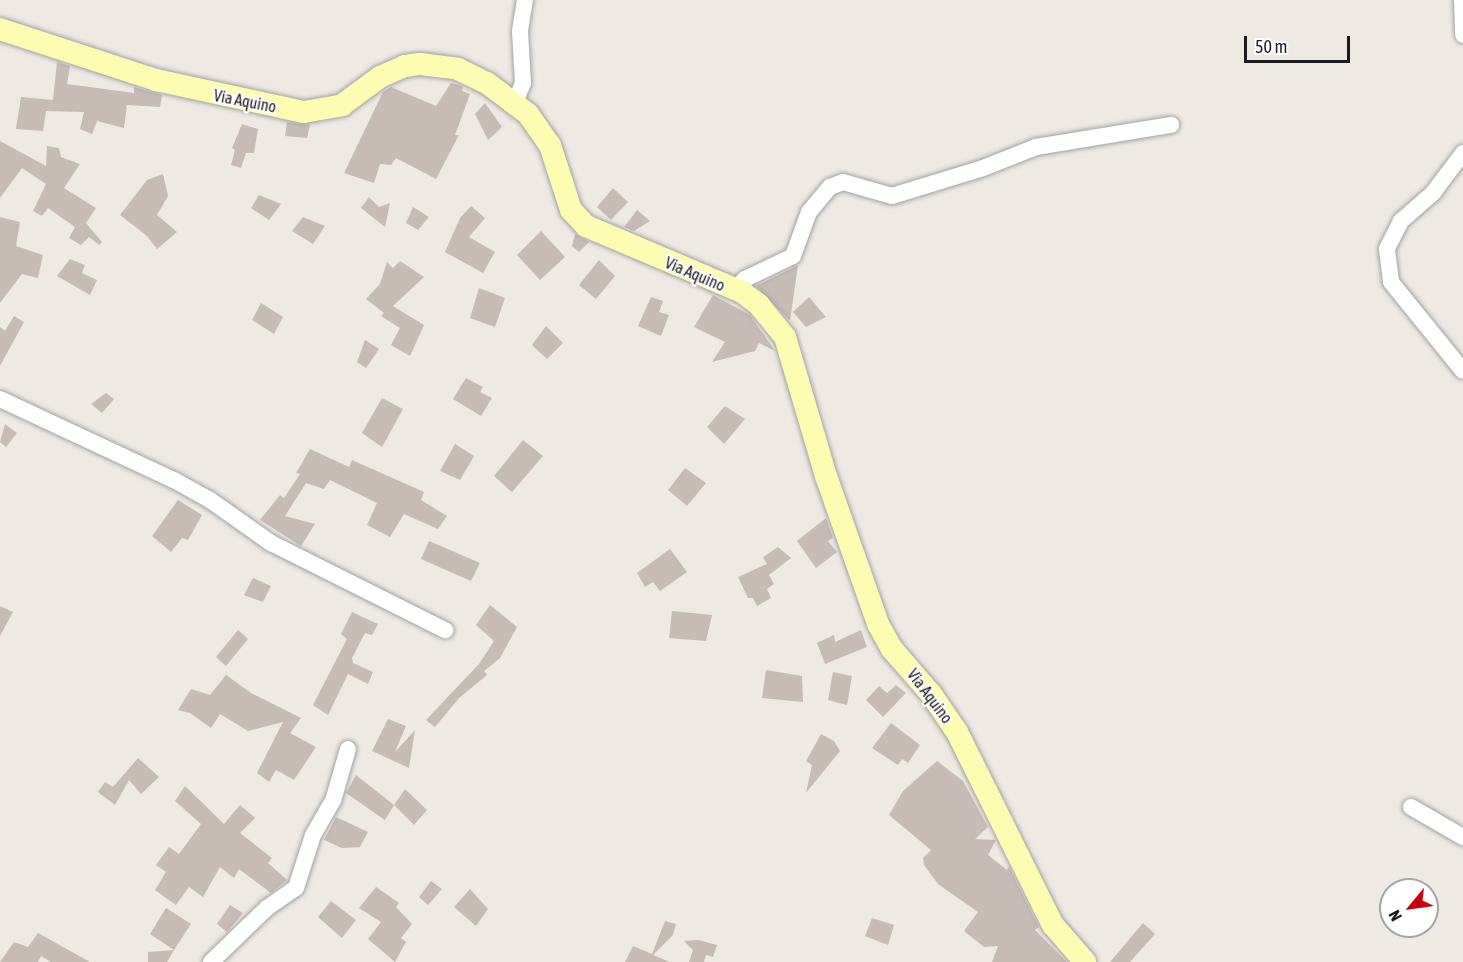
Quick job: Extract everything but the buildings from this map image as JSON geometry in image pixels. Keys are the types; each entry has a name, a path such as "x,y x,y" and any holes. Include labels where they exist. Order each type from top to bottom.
{"street":[{"path":"515,102 523,83 520,31 525,0"},
{"path":"1462,0 1463,34"},
{"name":"Via Aquino","path":"0,29 156,80 304,112 342,105 380,77 420,64 458,69 515,102 550,145 577,219 608,236 734,290 759,305 784,337 826,476 878,624 892,649 931,693 957,732 1053,925 1085,962"},
{"path":"734,290 745,279 793,256 809,212 830,187 843,182 892,196 983,168 1035,147 1171,125"},
{"path":"1463,153 1433,193 1401,221 1387,249 1391,282 1463,371"},
{"path":"0,399 174,480 210,500 271,543 445,630"},
{"path":"211,962 267,908 296,888 313,835 333,801 348,749"},
{"path":"1411,807 1463,837"}]}
